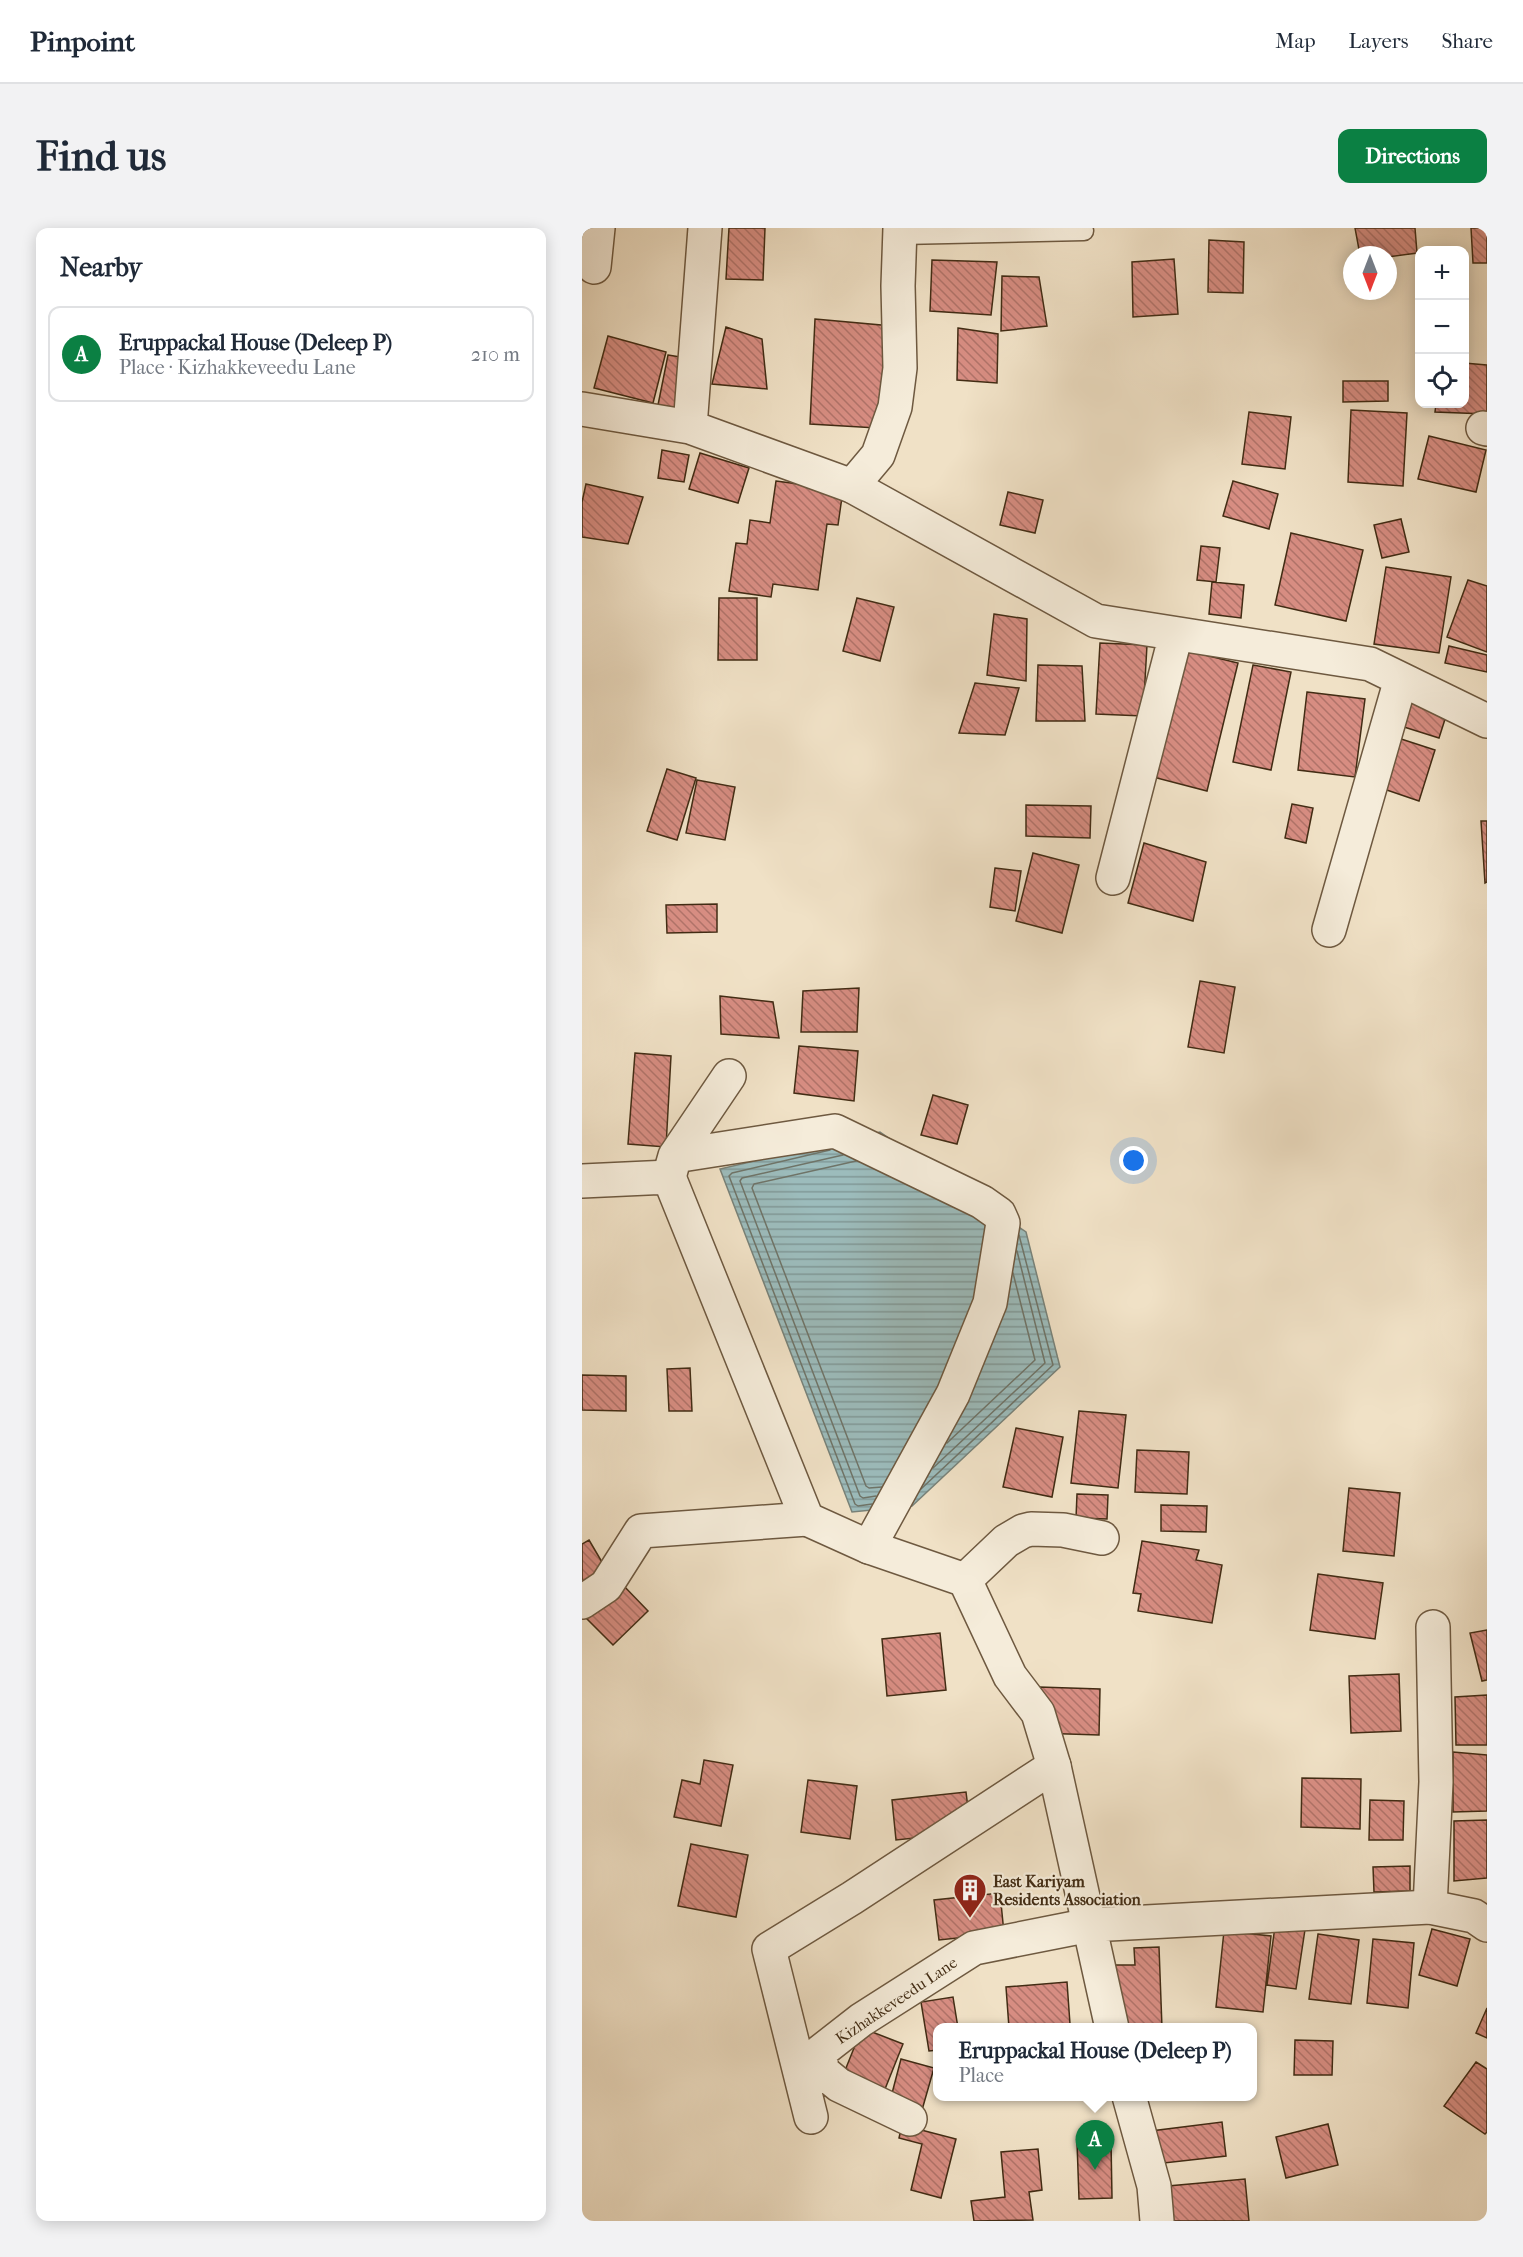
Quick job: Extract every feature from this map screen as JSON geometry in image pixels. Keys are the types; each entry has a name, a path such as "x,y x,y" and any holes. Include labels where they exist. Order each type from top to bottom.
{"street":[{"path":"594,267 598,228"},
{"path":"690,427 705,228"},
{"path":"852,486 878,454 895,408 900,368 898,286 900,232"},
{"path":"582,409 690,427 852,486 1096,621 1370,664 1487,720"},
{"path":"1113,878 1176,634"},
{"path":"1329,930 1401,679"},
{"path":"672,1167 729,1076"},
{"path":"582,1181 672,1167 835,1131 982,1202 999,1214 1003,1223 1002,1236 990,1303 953,1394 869,1547"},
{"path":"672,1167 807,1519"},
{"path":"582,1602 606,1586 641,1531 807,1519 869,1547 964,1580 1010,1676 1038,1713 1054,1766 1111,2023"},
{"path":"964,1580 1006,1541 1023,1531 1063,1530 1102,1538"},
{"path":"1430,1907 1436,1782 1433,1627"},
{"path":"811,2117 769,1949 852,1898 1054,1766"},
{"path":"1090,1925 1430,1907 1483,1917"},
{"name":"Kizhakkeveedu Lane","path":"910,2119 839,2085 822,2071 820,2052 861,2020 974,1948 1090,1925"},
{"path":"1130,2101 1154,2186 1157,2221"}],"lane":[{"path":"900,232 1084,231"}],"water":[{"path":"880,1132 1026,1232 1060,1367 912,1506 852,1512 720,1169"}],"building":[{"path":"729,228 765,228 763,280 726,279"},
{"path":"1355,228 1415,228 1415,253 1397,256 1397,246 1358,246"},
{"path":"1471,228 1487,228 1487,263 1473,263"},
{"path":"1209,240 1244,242 1243,293 1208,292"},
{"path":"1174,259 1178,314 1133,317 1132,262"},
{"path":"932,260 997,262 991,315 930,311"},
{"path":"1002,276 1039,277 1047,326 1001,331"},
{"path":"815,319 892,326 877,428 810,424"},
{"path":"726,327 762,339 767,389 712,384"},
{"path":"958,328 998,334 997,383 957,380"},
{"path":"608,336 666,352 653,403 594,388"},
{"path":"668,355 687,358 677,409 658,405"},
{"path":"1469,363 1487,365 1487,414 1435,412 1436,408 1469,408"},
{"path":"1343,381 1388,381 1388,401 1343,402"},
{"path":"1351,410 1407,413 1403,486 1348,482"},
{"path":"1249,412 1291,417 1285,469 1242,464"},
{"path":"1429,436 1486,450 1476,492 1418,479"},
{"path":"662,450 689,455 684,482 658,478"},
{"path":"700,453 749,468 738,503 689,489"},
{"path":"776,481 843,490 838,525 827,524 818,590 773,584 771,597 729,591 736,543 747,544 750,520 770,523"},
{"path":"1233,481 1278,494 1269,529 1223,516"},
{"path":"586,484 643,497 628,544 582,537 582,502"},
{"path":"1008,492 1043,500 1035,533 1000,525"},
{"path":"1401,519 1409,552 1382,558 1374,525"},
{"path":"1291,533 1363,550 1346,621 1275,605"},
{"path":"1201,546 1220,548 1216,582 1197,580"},
{"path":"1386,567 1451,577 1439,653 1374,644"},
{"path":"1468,580 1487,586 1487,652 1447,637"},
{"path":"1212,582 1244,585 1241,618 1209,614"},
{"path":"719,598 757,598 757,660 718,660"},
{"path":"857,598 894,607 880,661 843,651"},
{"path":"994,614 1027,619 1026,681 987,675"},
{"path":"1100,643 1147,645 1143,716 1096,714"},
{"path":"1449,646 1487,655 1487,672 1445,663"},
{"path":"1184,650 1238,663 1207,791 1153,777"},
{"path":"1038,665 1082,666 1085,721 1036,721"},
{"path":"1253,665 1291,672 1271,770 1233,762"},
{"path":"975,683 1019,688 1005,735 959,733"},
{"path":"1307,692 1365,699 1355,777 1298,770"},
{"path":"1412,701 1447,713 1439,738 1404,727"},
{"path":"1395,737 1435,750 1419,801 1378,787"},
{"path":"667,769 696,778 677,840 647,831"},
{"path":"697,780 735,787 725,840 686,833"},
{"path":"1292,804 1313,808 1306,843 1285,838"},
{"path":"1026,805 1091,806 1090,838 1026,836"},
{"path":"1481,821 1487,821 1487,882 1485,883"},
{"path":"1144,843 1206,862 1193,921 1128,903"},
{"path":"1033,853 1079,865 1062,933 1016,921"},
{"path":"995,868 1021,871 1015,911 990,907"},
{"path":"717,904 717,932 667,933 666,905"},
{"path":"1200,981 1235,987 1224,1053 1188,1047"},
{"path":"859,988 857,1032 801,1032 803,991"},
{"path":"720,996 773,1002 779,1038 721,1034"},
{"path":"799,1046 858,1051 854,1101 794,1093"},
{"path":"635,1053 671,1056 666,1147 628,1144"},
{"path":"933,1095 968,1105 957,1144 921,1135"},
{"path":"690,1368 692,1411 669,1411 667,1369"},
{"path":"582,1375 626,1376 626,1411 582,1410"},
{"path":"1079,1411 1126,1415 1118,1488 1071,1483"},
{"path":"1016,1428 1063,1437 1052,1497 1003,1487"},
{"path":"1137,1450 1189,1452 1187,1494 1135,1492"},
{"path":"1349,1488 1400,1493 1394,1556 1343,1551"},
{"path":"1077,1494 1108,1495 1107,1519 1076,1518"},
{"path":"1161,1505 1207,1506 1206,1532 1161,1531"},
{"path":"589,1540 609,1574 582,1589 582,1544"},
{"path":"1142,1541 1199,1550 1196,1560 1222,1565 1212,1623 1138,1611 1141,1594 1133,1593"},
{"path":"1318,1574 1383,1583 1375,1639 1310,1630"},
{"path":"620,1582 648,1611 613,1645 585,1617"},
{"path":"1487,1630 1487,1680 1482,1681 1470,1633"},
{"path":"940,1633 946,1690 887,1696 882,1639"},
{"path":"1399,1674 1401,1731 1351,1733 1349,1676"},
{"path":"1039,1687 1100,1689 1099,1735 1037,1733"},
{"path":"1487,1695 1487,1745 1456,1745 1455,1697"},
{"path":"1453,1752 1487,1755 1487,1811 1453,1812"},
{"path":"704,1760 733,1765 721,1826 674,1817 682,1780 700,1784"},
{"path":"1302,1778 1361,1779 1360,1829 1301,1827"},
{"path":"808,1780 857,1786 850,1839 801,1832"},
{"path":"966,1792 971,1832 896,1840 892,1800"},
{"path":"1370,1800 1404,1801 1403,1840 1369,1840"},
{"path":"1487,1820 1487,1878 1454,1881 1454,1821"},
{"path":"691,1844 748,1855 736,1917 678,1906"},
{"path":"1410,1866 1410,1891 1374,1892 1373,1867"},
{"name":"East Kariyam Residents Association","path":"1000,1893 1004,1933 939,1940 934,1900"},
{"path":"1276,1919 1306,1923 1296,1989 1267,1985"},
{"path":"1432,1929 1470,1939 1457,1986 1419,1975"},
{"path":"1224,1931 1271,1936 1263,2012 1216,2007"},
{"path":"1318,1934 1359,1940 1351,2004 1309,1999"},
{"path":"1373,1939 1414,1943 1408,2008 1367,2003"},
{"path":"1159,1947 1162,2023 1113,2023 1111,1965 1135,1965 1134,1948"},
{"path":"1067,1982 1070,2023 1009,2023 1006,1987"},
{"path":"953,1997 957,2023 933,2023 933,2051 929,2051 921,2002"},
{"path":"1487,2008 1487,2038 1476,2033"},
{"path":"862,2028 903,2044 883,2094 842,2078"},
{"path":"1295,2040 1333,2041 1332,2075 1294,2075"},
{"path":"901,2059 933,2068 922,2110 890,2101"},
{"path":"1476,2062 1487,2069 1487,2132 1485,2134 1444,2106"},
{"path":"1222,2122 1226,2156 1155,2164 1151,2131"},
{"path":"1328,2124 1338,2165 1286,2178 1276,2137"},
{"path":"902,2125 956,2139 941,2198 911,2190 922,2144 899,2138"},
{"path":"1111,2141 1112,2198 1079,2199 1077,2142"},
{"path":"1038,2149 1042,2190 1029,2192 1033,2220 974,2221 971,2201 1005,2197 1001,2152"},
{"path":"1245,2179 1249,2221 1160,2221 1157,2187"}],"place":[{"name":"East Kariyam Residents Association","path":"970,1919"},
{"name":"Eruppackal House (Deleep P)","path":"1095,2170"}]}
